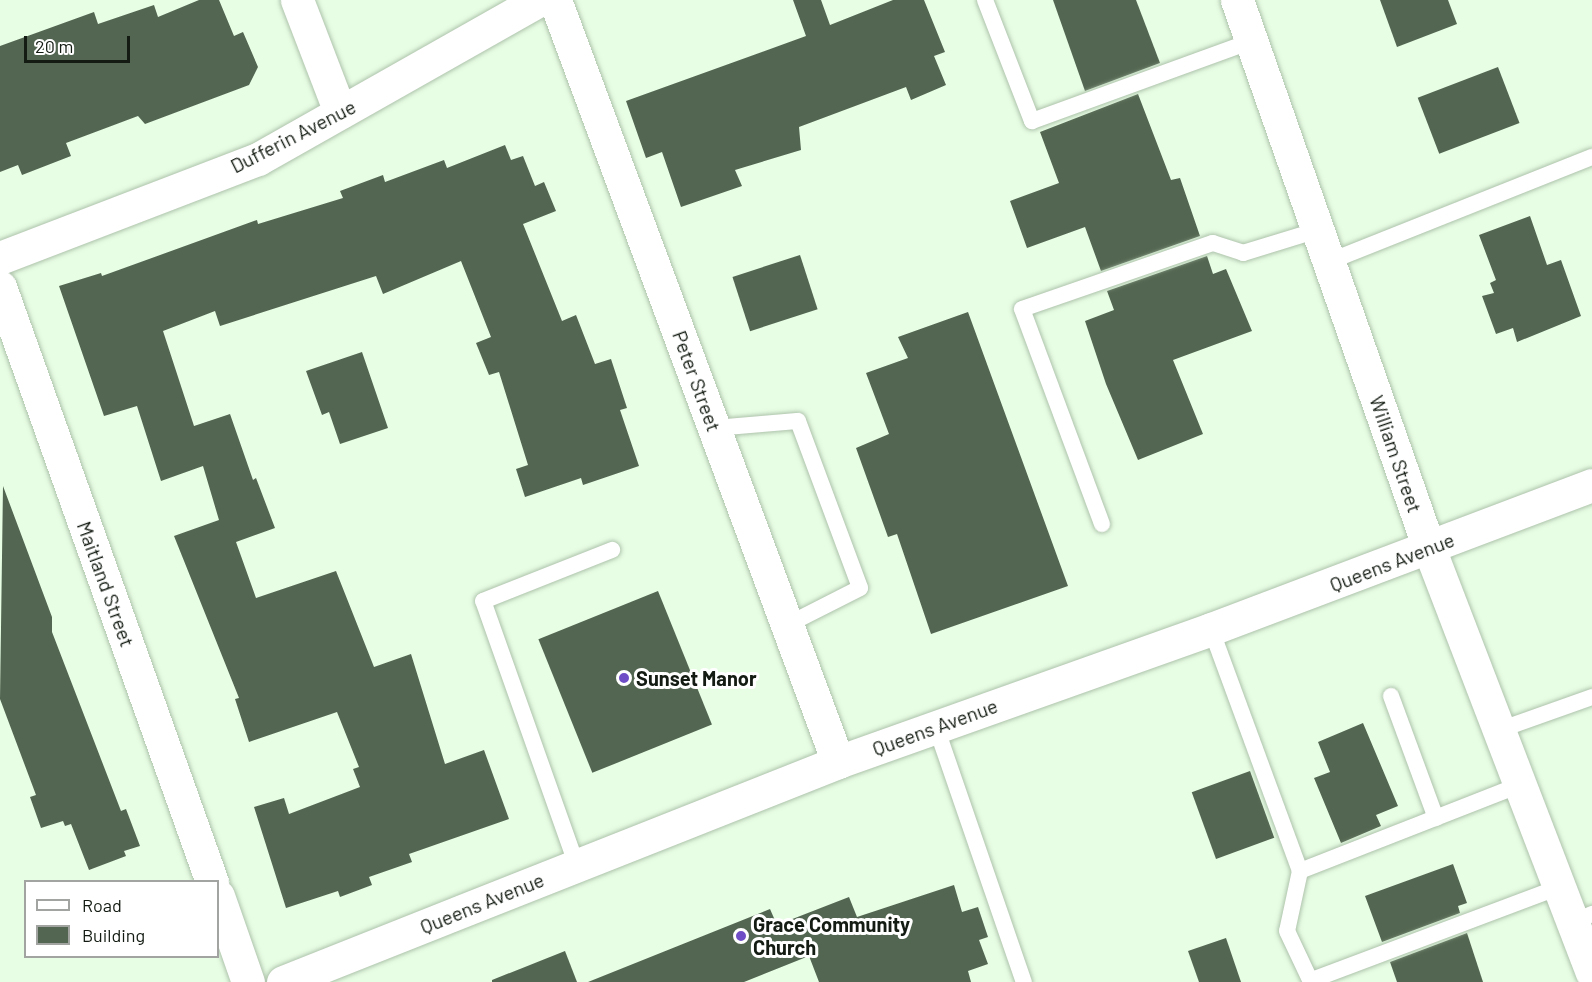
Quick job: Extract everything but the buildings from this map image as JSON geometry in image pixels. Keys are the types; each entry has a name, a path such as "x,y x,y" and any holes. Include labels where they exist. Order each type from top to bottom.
{"street":[{"path":"297,0 340,112"},
{"name":"Dufferin Avenue","path":"0,258 258,159 539,0"},
{"name":"Peter Street","path":"555,0 838,762"},
{"name":"William Street","path":"1238,0 1429,548 1559,887 1582,918 1592,972"},
{"name":"Maitland Street","path":"0,287 211,880"},
{"name":"Queens Avenue","path":"283,982 838,762 1211,629 1592,485"},
{"path":"219,899 248,982"}],"lane":[{"path":"986,0 1032,120 1252,41"},
{"path":"1329,262 1592,157"},
{"path":"1102,524 1022,309 1213,243 1243,253 1318,230"},
{"path":"714,428 798,421 860,588 787,625"},
{"path":"577,866 483,601 612,550"},
{"path":"1211,629 1300,871 1287,931 1311,981 1559,887"},
{"path":"1391,696 1436,818"},
{"path":"1499,730 1592,697"},
{"path":"936,727 1024,982"},
{"path":"1300,871 1520,785"}],"place":[{"name":"Sunset Manor","path":"624,678"},
{"name":"Grace Community Church","path":"741,936"}]}
